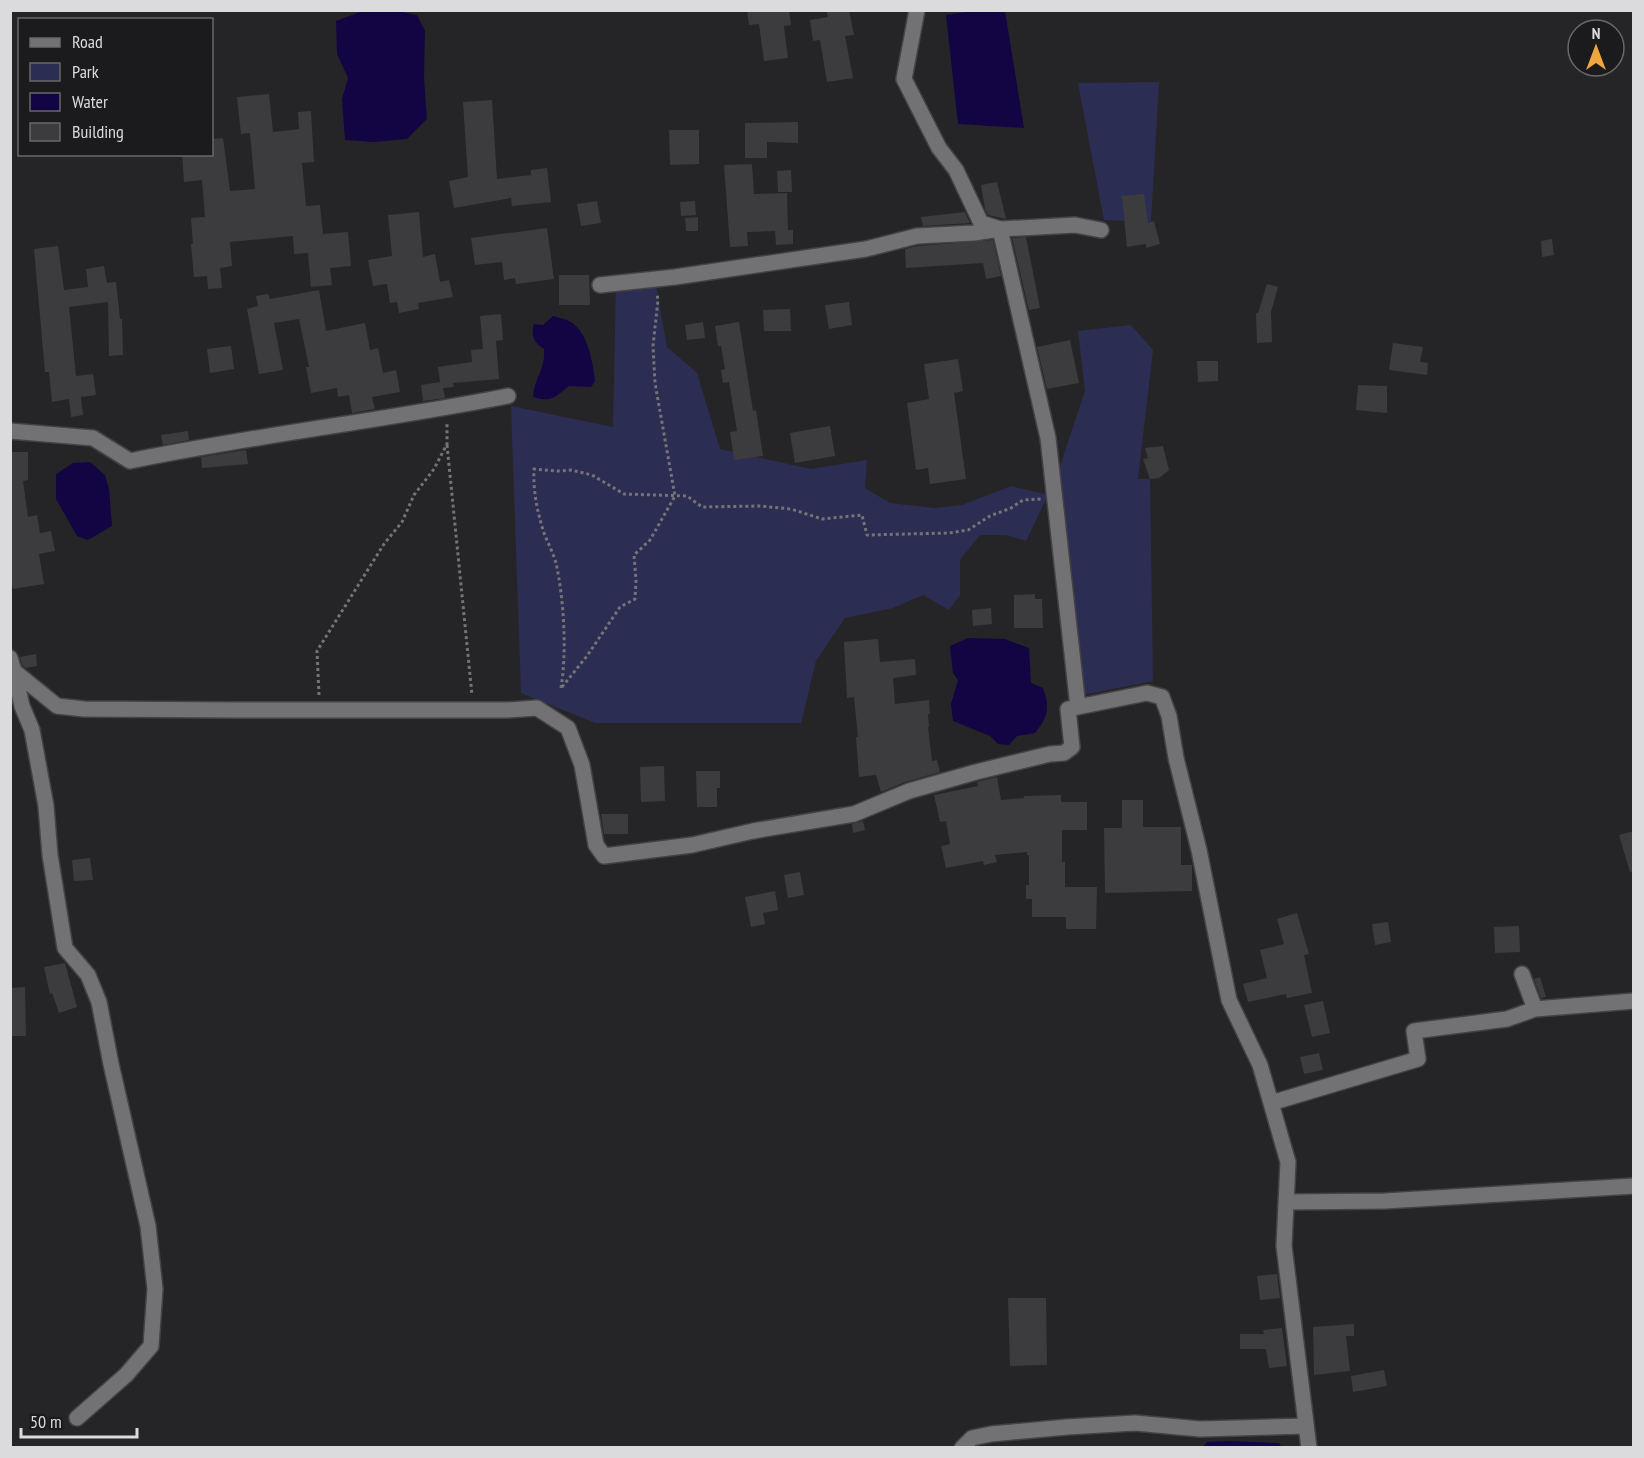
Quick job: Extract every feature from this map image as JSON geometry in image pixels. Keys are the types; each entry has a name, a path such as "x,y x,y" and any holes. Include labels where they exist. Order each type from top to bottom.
{"street":[{"path":"917,10 904,79 939,148 956,170 981,223 1000,229"},
{"path":"600,285 866,249 917,236 1075,225 1101,230"},
{"path":"1000,229 1048,438 1078,707"},
{"path":"10,431 93,438 130,461 201,446 447,408 508,396"},
{"path":"12,664 57,706 84,709 507,710 537,708 568,728 582,765 596,846 603,856 692,845 753,831 854,814 909,791 1050,754 1064,753 1072,747 1068,709 1147,693 1162,697 1169,716 1176,758 1199,850 1229,1000 1260,1065 1288,1162 1284,1246 1309,1448"},
{"path":"12,664 22,706 32,730 65,948 88,975 99,1002 147,1226 155,1289 151,1346 126,1376 77,1418"},
{"path":"1522,974 1535,1009"},
{"path":"1271,1103 1418,1059 1414,1031 1507,1019 1535,1009 1634,1001"},
{"path":"1287,1202 1385,1201 1634,1186"},
{"path":"962,1448 972,1438 991,1434 1067,1427 1135,1423 1200,1429 1306,1426"}],"path":[{"path":"655,279 658,300 653,346 655,383 675,496 650,540 634,555 636,580 634,599 620,608 587,656 561,688 564,672 564,626 555,562 544,532 533,489 534,469 571,470 592,475 624,494 675,496 687,496 702,507 781,508 822,519 862,515 867,535 895,536 968,530 1023,500 1054,497"},
{"path":"447,408 447,444 473,709"},
{"path":"314,710 319,695 317,651 378,554 402,522 414,495 434,469 447,444"}],"green space":[{"path":"1159,82 1151,222 1104,220 1078,83"},
{"path":"655,279 667,347 697,373 720,449 811,469 867,460 865,488 890,503 935,508 962,505 1011,486 1048,495 1026,541 1006,535 980,535 960,560 960,595 949,610 923,595 893,608 845,618 816,661 801,723 595,723 521,693 511,406 613,427 616,283"},
{"path":"1131,325 1153,350 1138,479 1150,479 1153,681 1077,696 1053,487 1085,391 1078,331"}],"water":[{"path":"398,11 417,15 425,31 424,78 427,119 407,139 374,142 345,140 342,99 348,78 337,54 336,21 360,12"},
{"path":"972,11 1005,11 1024,128 958,124 946,15"},
{"path":"553,316 571,322 582,333 591,357 595,381 591,387 569,386 552,398 539,399 533,397 543,362 544,349 535,341 533,328 534,324 543,325"},
{"path":"90,462 105,475 109,489 112,526 88,540 77,536 56,499 56,474 73,463"},
{"path":"968,638 1005,639 1029,648 1031,683 1043,688 1047,701 1045,717 1035,733 1017,736 1009,745 998,744 990,736 953,721 951,704 958,680 953,673 950,646"},
{"path":"1207,1442 1279,1443 1282,1447 1203,1447"}],"building":[{"path":"747,10 789,10 791,25 784,26 788,58 764,61 759,24 749,25"},
{"path":"826,10 849,10 854,35 845,36 853,78 827,82 820,40 813,41 810,20 828,17"},
{"path":"269,94 273,132 299,129 298,112 311,111 314,162 302,163 306,206 320,205 323,234 348,232 351,266 330,268 332,285 311,287 308,253 294,254 293,236 230,242 232,266 220,268 222,288 208,289 207,276 194,277 191,218 205,217 202,180 184,182 182,156 213,156 213,139 223,138 230,191 255,189 250,133 241,134 237,97"},
{"path":"492,100 497,179 531,175 531,170 547,168 551,202 512,206 511,198 454,208 449,181 468,177 463,102"},
{"path":"798,122 798,143 767,142 767,158 745,158 745,123"},
{"path":"669,130 699,130 699,164 670,165"},
{"path":"752,164 754,194 787,193 788,230 793,230 793,244 776,245 775,231 747,232 748,246 730,247 724,165"},
{"path":"791,170 792,192 778,192 777,171"},
{"path":"997,182 1006,219 988,215 985,209 981,185"},
{"path":"1144,194 1148,223 1154,221 1160,244 1146,248 1146,244 1127,247 1122,196"},
{"path":"597,201 601,223 581,226 577,204"},
{"path":"695,201 696,215 681,216 680,202"},
{"path":"419,212 423,257 435,254 440,282 449,280 453,297 418,303 419,309 399,313 397,302 390,303 387,284 373,286 368,260 392,256 388,215"},
{"path":"965,212 970,223 923,226 921,217"},
{"path":"698,217 698,231 686,231 685,218"},
{"path":"547,228 554,279 516,284 515,278 504,280 502,262 475,265 471,238"},
{"path":"1026,237 1040,308 1029,310 1012,238"},
{"path":"1552,239 1554,255 1542,257 1541,241"},
{"path":"993,240 1001,276 986,279 983,263 906,268 905,249"},
{"path":"58,246 64,290 88,287 86,269 104,266 107,283 116,282 120,319 122,319 123,355 109,356 108,302 69,307 76,376 93,374 96,395 81,397 83,415 71,417 69,399 52,402 49,372 45,372 34,249"},
{"path":"559,275 589,275 590,305 559,305"},
{"path":"1267,284 1278,287 1271,312 1272,342 1257,343 1256,313 1258,313"},
{"path":"319,290 326,331 365,323 370,350 378,348 383,373 396,370 400,392 372,397 375,409 352,413 349,395 338,397 337,388 311,393 306,367 309,367 299,319 274,323 283,370 259,374 247,309 258,306 256,296 268,294 270,299"},
{"path":"849,302 852,325 829,329 825,305"},
{"path":"790,309 791,331 764,331 763,310"},
{"path":"501,314 503,340 496,341 499,379 453,383 454,387 443,388 445,398 423,401 421,385 440,382 438,367 472,362 471,350 483,349 480,316"},
{"path":"703,322 705,338 687,340 685,325"},
{"path":"739,322 753,411 756,410 763,456 734,460 730,432 737,431 729,382 723,383 721,370 725,369 715,326"},
{"path":"1070,340 1079,383 1047,389 1037,347"},
{"path":"1393,343 1423,347 1420,362 1428,363 1427,375 1389,370"},
{"path":"231,346 234,369 210,373 207,349"},
{"path":"958,359 963,391 954,393 966,479 930,484 928,468 916,470 907,403 929,399 924,364"},
{"path":"1197,361 1218,361 1218,381 1198,382"},
{"path":"1358,385 1387,386 1387,413 1356,410"},
{"path":"830,426 835,456 795,463 790,433"},
{"path":"188,431 189,440 163,445 161,435"},
{"path":"1163,446 1169,470 1159,478 1150,479 1143,459 1148,458 1145,448"},
{"path":"246,450 248,464 202,468 201,457"},
{"path":"10,452 28,452 28,480 23,481 28,517 37,515 40,533 51,531 55,551 39,554 44,584 13,589 10,577"},
{"path":"1035,594 1035,599 1042,599 1043,628 1014,628 1014,595"},
{"path":"991,608 992,624 973,626 972,610"},
{"path":"878,639 880,662 915,659 916,675 893,678 895,704 929,700 928,727 932,761 937,760 940,772 881,792 876,775 859,777 854,697 847,698 844,642"},
{"path":"36,654 37,666 26,668 22,665 20,657"},
{"path":"664,766 665,801 641,802 640,767"},
{"path":"696,771 720,771 717,807 697,807"},
{"path":"997,777 1001,800 1024,798 1024,796 1061,795 1061,802 1087,802 1087,830 1062,830 1062,862 1065,862 1065,887 1097,887 1096,929 1066,929 1066,917 1032,917 1032,899 1026,899 1026,885 1029,885 1029,855 1027,852 995,855 997,862 984,865 983,861 946,868 941,846 950,844 946,821 940,822 934,795 978,786 977,782"},
{"path":"1122,800 1143,800 1143,827 1181,827 1181,865 1192,865 1192,891 1105,893 1104,828 1122,828"},
{"path":"601,814 628,814 628,834 604,834"},
{"path":"863,821 865,830 853,833 852,824"},
{"path":"1634,831 1634,871 1630,872 1619,835"},
{"path":"90,858 93,880 74,881 72,860"},
{"path":"800,872 804,895 788,898 784,875"},
{"path":"775,891 778,910 763,913 765,924 751,927 745,897"},
{"path":"1297,913 1309,954 1304,955 1312,993 1287,998 1286,994 1248,1002 1243,984 1267,978 1260,950 1284,944 1277,919"},
{"path":"1388,922 1391,942 1375,945 1372,924"},
{"path":"1519,926 1520,952 1495,953 1494,927"},
{"path":"65,963 77,1007 59,1013 52,993 50,994 44,967"},
{"path":"1540,977 1546,997 1541,998 1534,979"},
{"path":"25,987 26,1036 12,1036 10,988"},
{"path":"1323,1001 1330,1033 1312,1037 1304,1005"},
{"path":"1319,1053 1323,1070 1304,1074 1300,1057"},
{"path":"1277,1274 1280,1298 1260,1300 1257,1276"},
{"path":"1008,1298 1046,1298 1047,1365 1010,1366"},
{"path":"1354,1324 1354,1336 1346,1336 1350,1371 1314,1375 1313,1327"},
{"path":"1282,1328 1287,1366 1269,1368 1266,1349 1240,1349 1240,1334 1264,1334 1263,1330"},
{"path":"1384,1370 1387,1386 1353,1392 1351,1376"}]}
